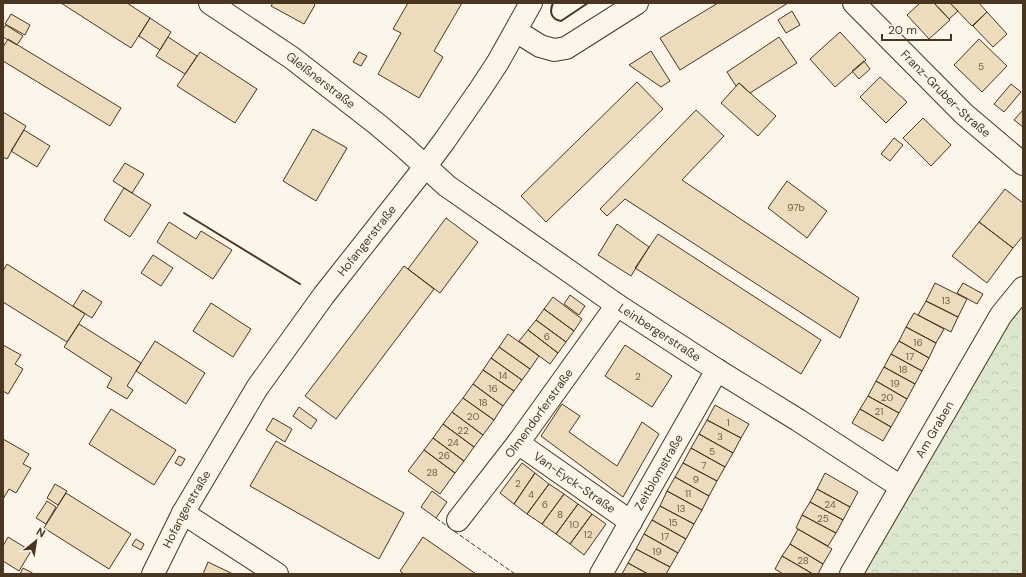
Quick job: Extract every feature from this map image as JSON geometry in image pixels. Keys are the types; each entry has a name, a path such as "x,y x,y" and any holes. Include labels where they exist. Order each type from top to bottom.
{"street":[{"name":"Gleißnerstraße","path":"210,3 292,58 377,124 425,167"},
{"name":"Hofangerstraße","path":"153,574 183,513 257,388 324,295 425,167 498,62 532,3"},
{"path":"516,31 540,46 554,50 566,48 637,3"},
{"name":"Franz-Gruber-Straße","path":"854,3 964,114 1023,164"},
{"name":"Leinbergerstraße","path":"425,167 454,191 617,305 901,487"},
{"name":"Am Graben","path":"851,574 1001,315 1023,288"},
{"name":"Olmendorferstraße","path":"458,520 518,443 617,305"},
{"name":"Zeitblomstraße","path":"601,574 717,370"},
{"name":"Van-Eyck-Straße","path":"518,443 631,522"},
{"path":"183,513 277,574"}],"green space":[{"path":"1023,306 1023,574 864,574 1009,323"}],"building":[{"path":"61,3 127,3 150,18 131,48"},
{"path":"273,3 313,3 315,5 304,24 271,6"},
{"path":"408,3 462,3 434,51 443,57 419,98 378,74 401,33 393,29"},
{"path":"718,3 788,3 680,70 660,38"},
{"path":"920,3 934,3 950,20 929,39 907,15"},
{"path":"934,3 950,3 958,11 949,19"},
{"path":"950,3 979,3 987,12 972,26"},
{"path":"792,11 800,25 786,33 778,20"},
{"path":"987,12 1007,34 993,47 973,26"},
{"path":"11,14 30,25 25,35 5,24"},
{"path":"150,18 171,32 160,50 139,36"},
{"path":"6,25 23,36 17,45 3,37 3,29"},
{"path":"840,32 866,60 835,87 810,59"},
{"path":"168,37 197,56 185,74 156,56"},
{"path":"779,37 797,63 750,93 739,83 736,86 727,72"},
{"path":"8,39 121,108 110,126 3,61 3,47"},
{"path":"979,39 1007,66 982,92 954,65"},
{"path":"651,51 670,81 661,87 629,65"},
{"path":"200,52 257,89 235,123 177,86"},
{"path":"359,52 367,56 361,66 353,62"},
{"path":"864,61 870,69 859,79 852,71"},
{"path":"880,77 907,102 886,123 860,97"},
{"path":"637,82 663,109 546,222 521,196"},
{"path":"739,83 776,116 758,136 721,103"},
{"path":"1011,84 1021,92 1004,112 994,104"},
{"path":"696,110 724,136 682,180 859,298 840,338 625,199 607,216 600,209"},
{"path":"1023,110 1023,127 1014,120"},
{"path":"3,112 26,126 7,159 3,157"},
{"path":"923,118 951,145 931,166 903,138"},
{"path":"313,129 347,148 316,201 283,181"},
{"path":"24,130 50,146 37,167 11,151"},
{"path":"894,138 903,145 890,161 881,154"},
{"path":"125,163 144,174 132,193 113,181"},
{"path":"787,181 827,211 807,238 768,208"},
{"path":"124,188 151,205 130,237 104,220"},
{"path":"1005,189 1023,203 1023,236 1013,248 979,222"},
{"path":"446,218 478,242 440,293 408,269"},
{"path":"169,222 196,239 201,231 232,250 213,279 157,242"},
{"path":"979,222 1013,248 987,283 952,256"},
{"path":"617,224 649,247 631,276 598,255"},
{"path":"658,234 821,340 801,374 635,268"},
{"path":"153,255 173,268 161,286 141,273"},
{"path":"7,264 85,314 67,342 3,302 3,271"},
{"path":"404,266 434,289 336,419 305,396"},
{"path":"935,283 967,299 958,317 926,301"},
{"path":"963,283 983,294 977,304 957,293"},
{"path":"83,290 102,302 92,318 73,306"},
{"path":"570,295 585,306 579,315 564,304"},
{"path":"553,297 582,319 574,331 544,309"},
{"path":"926,301 958,317 951,332 918,315"},
{"path":"211,303 251,329 233,357 193,331"},
{"path":"544,309 574,331 566,342 536,320"},
{"path":"914,313 944,329 936,343 906,327"},
{"path":"536,320 566,342 558,353 528,330"},
{"path":"79,324 141,363 127,386 133,390 127,399 107,387 112,378 64,347"},
{"path":"906,327 936,343 929,358 899,341"},
{"path":"528,330 558,353 550,364 519,341"},
{"path":"508,334 539,356 530,369 499,347"},
{"path":"155,341 205,373 186,404 136,371"},
{"path":"899,341 929,358 922,371 891,354"},
{"path":"3,345 21,355 15,364 23,369 8,394 3,391"},
{"path":"625,345 672,376 652,407 605,376"},
{"path":"499,347 530,369 522,380 491,358"},
{"path":"891,354 922,371 915,384 884,367"},
{"path":"491,358 522,380 514,391 483,370"},
{"path":"884,367 915,384 907,399 876,381"},
{"path":"483,370 514,391 503,406 473,384"},
{"path":"876,381 907,399 899,413 868,396"},
{"path":"473,384 503,406 494,420 463,398"},
{"path":"868,396 899,413 891,427 860,409"},
{"path":"463,398 494,420 483,435 452,412"},
{"path":"562,404 580,416 569,432 617,466 642,422 659,434 623,497 541,436"},
{"path":"715,405 749,424 741,438 707,420"},
{"path":"299,407 317,420 311,429 293,416"},
{"path":"111,409 176,450 154,485 89,444"},
{"path":"860,409 891,427 883,441 852,423"},
{"path":"452,412 483,435 474,447 443,424"},
{"path":"273,418 292,429 285,442 266,430"},
{"path":"707,420 741,438 733,453 699,434"},
{"path":"443,424 474,447 464,461 433,438"},
{"path":"699,434 733,453 725,467 691,448"},
{"path":"433,438 464,461 455,473 424,450"},
{"path":"3,439 29,454 23,464 31,468 16,493 9,489 3,499"},
{"path":"276,441 404,513 379,559 250,486"},
{"path":"691,448 725,467 717,481 683,463"},
{"path":"424,450 455,473 440,494 408,471"},
{"path":"179,456 185,459 181,466 175,463"},
{"path":"522,463 535,473 514,504 500,493"},
{"path":"683,463 717,481 709,496 675,477"},
{"path":"535,473 549,484 527,514 514,504"},
{"path":"825,473 858,492 850,507 817,489"},
{"path":"675,477 709,496 702,510 667,491"},
{"path":"55,484 67,491 58,505 47,498"},
{"path":"549,484 564,494 542,524 527,514"},
{"path":"817,489 850,507 843,520 810,502"},
{"path":"432,491 447,502 436,518 421,507"},
{"path":"667,491 702,510 694,524 660,506"},
{"path":"66,493 131,534 109,569 44,528"},
{"path":"564,494 578,504 556,534 542,524"},
{"path":"47,501 56,507 46,524 36,518"},
{"path":"810,502 843,520 836,533 802,515"},
{"path":"578,504 592,514 570,544 556,534"},
{"path":"660,506 694,524 686,539 652,520"},
{"path":"592,514 606,524 584,555 570,544"},
{"path":"802,515 836,533 828,546 796,528"},
{"path":"652,520 686,539 678,553 644,534"},
{"path":"798,529 832,549 823,564 790,544"},
{"path":"644,534 678,553 670,567 636,549"},
{"path":"8,537 31,551 19,571 3,561 3,546"},
{"path":"423,537 476,574 404,574 400,571"},
{"path":"136,539 144,544 141,550 132,545"},
{"path":"790,544 823,564 818,574 813,574 782,556"},
{"path":"636,549 670,567 666,574 648,574 628,563"},
{"path":"782,556 813,574 783,574 775,569"},
{"path":"208,562 233,574 203,574"},
{"path":"628,563 648,574 622,574"},
{"path":"23,568 34,574 20,574"}],"fence":[{"path":"436,518 450,528"},
{"path":"454,531 515,574"}],"wall":[{"path":"553,3 551,9 552,15 555,19 561,21 588,3"},
{"path":"184,213 300,284"}]}
